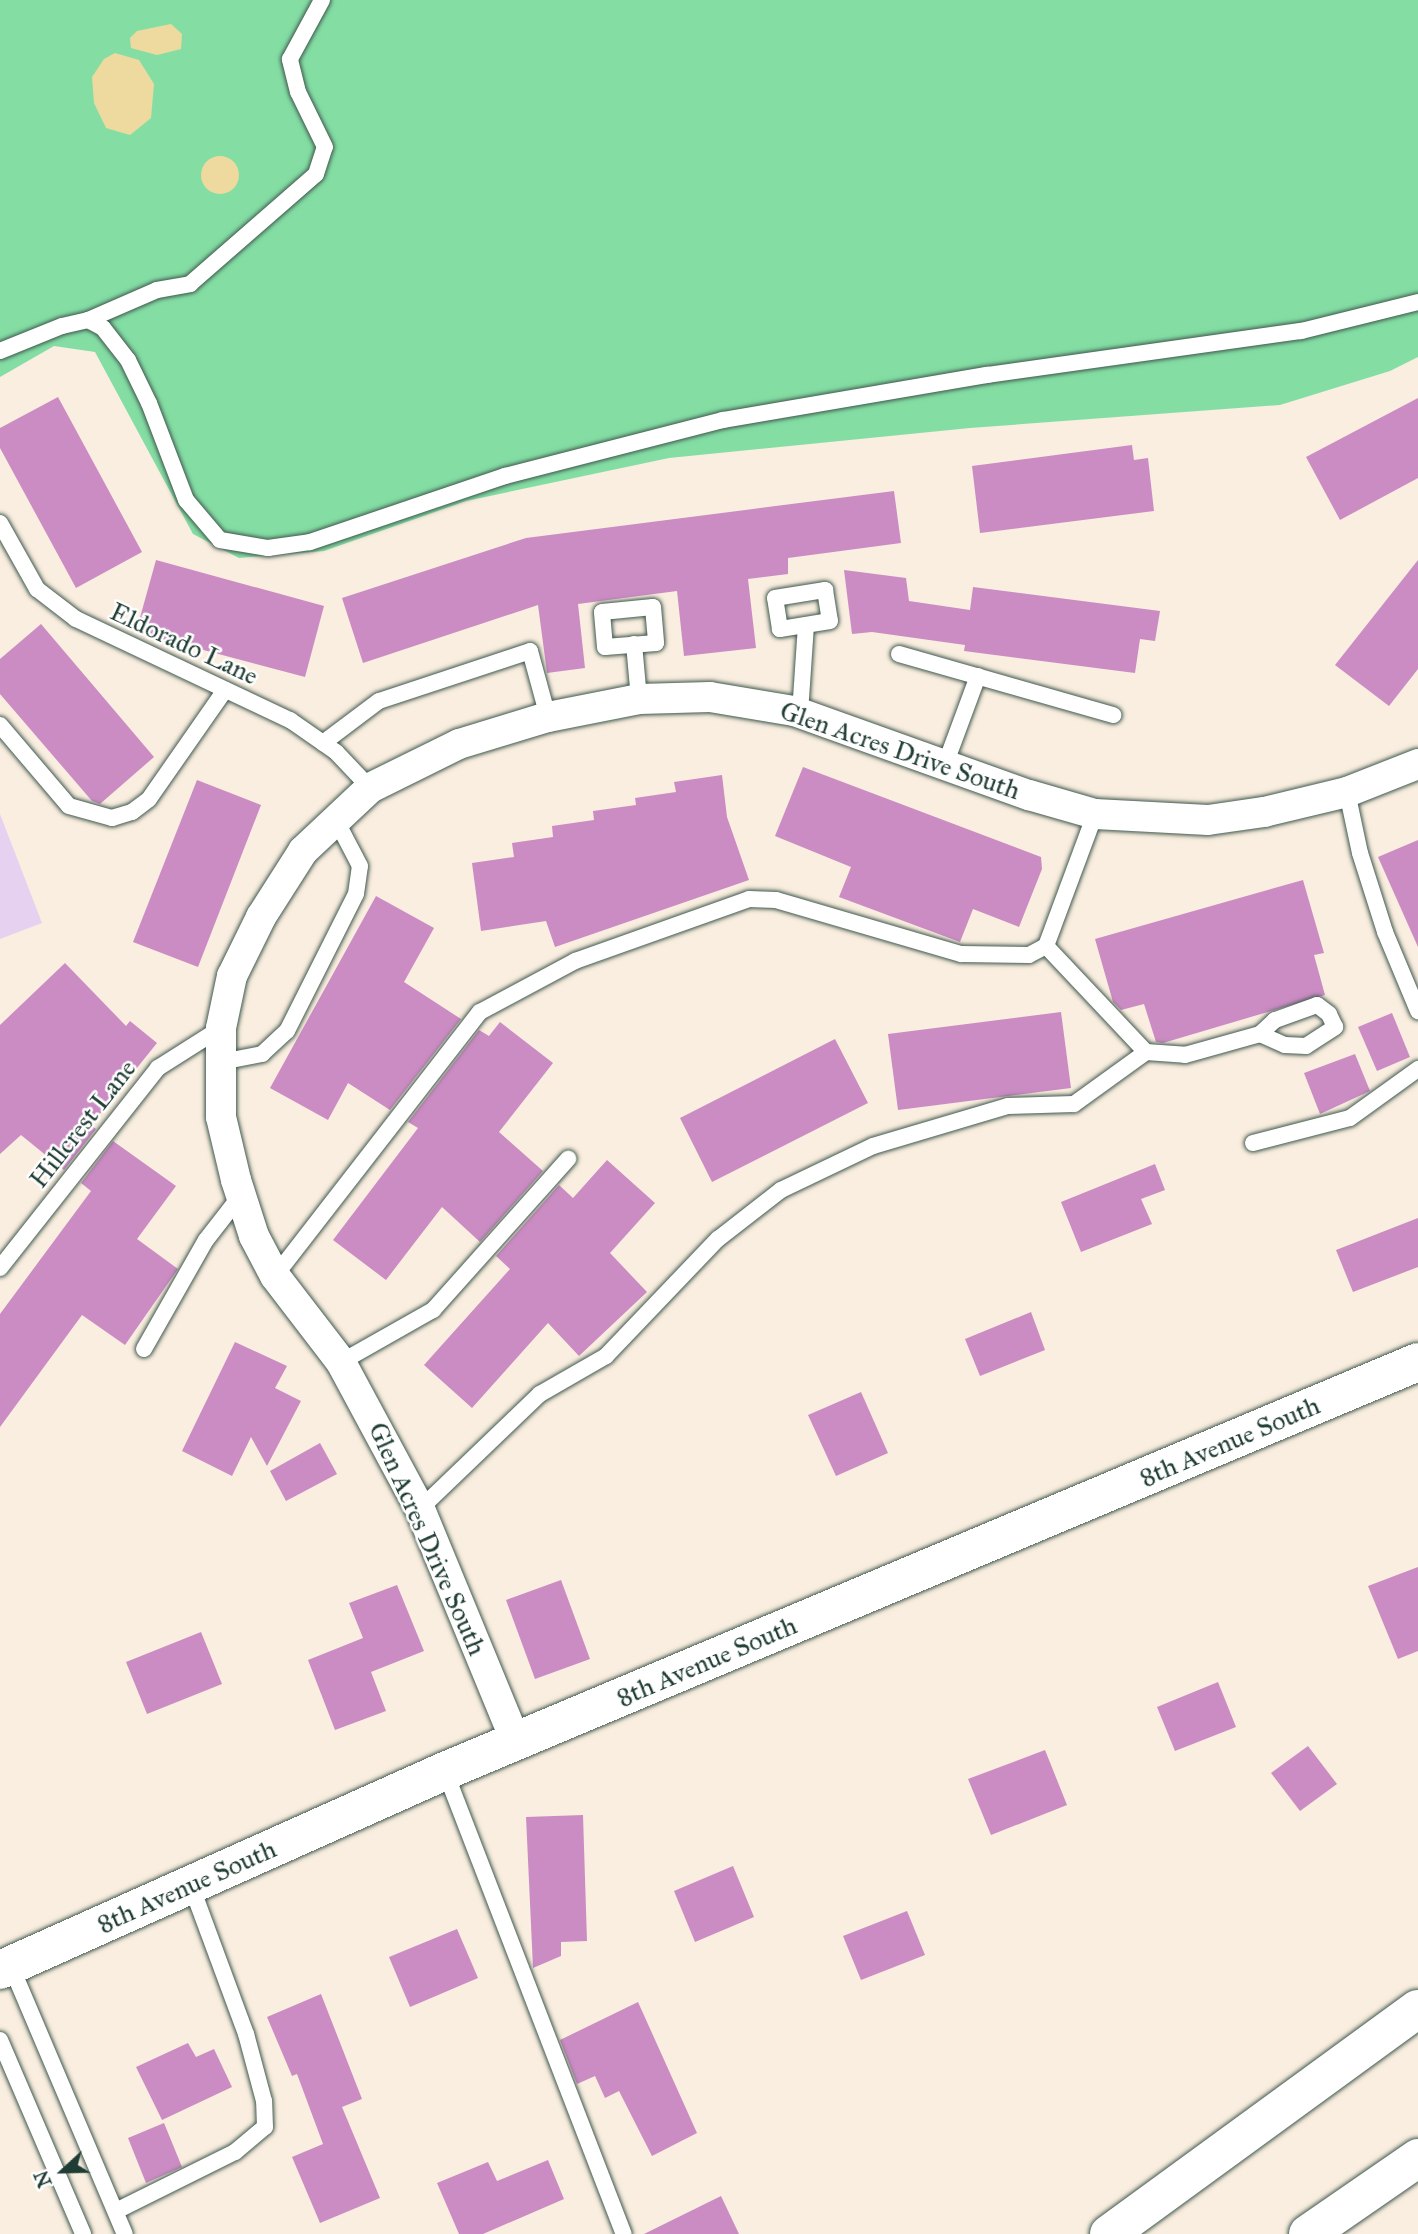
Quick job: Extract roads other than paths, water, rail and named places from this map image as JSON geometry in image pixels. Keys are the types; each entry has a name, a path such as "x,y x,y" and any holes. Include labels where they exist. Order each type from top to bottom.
{"main road":[{"name":"8th Avenue South","path":"5,1968 445,1771 1418,1362"},
{"path":"1109,2234 1418,2010"},
{"path":"1275,2115 1418,2031"},
{"path":"1308,2234 1418,2158"}],"street":[{"name":"Glen Acres Drive South","path":"516,1742 420,1509 341,1362 275,1276 254,1236 221,1117 221,1028 232,976 261,917 303,851 370,788 458,744 548,717 639,699 710,697 800,713 945,765 1095,814 1208,820 1347,792 1418,764"}],"lane":[{"path":"0,351 88,320 157,290 190,284 316,174 325,147 298,92 290,59 322,0"},
{"path":"88,320 103,328 128,360 186,500 220,540 268,548 310,542 505,476 723,420 987,375 1301,331 1418,302"},
{"name":"Eldorado Lane","path":"0,523 37,589 76,619 290,720 323,743 370,788"},
{"path":"800,713 806,625"},
{"path":"634,644 639,699"},
{"path":"323,743 379,701 530,651 548,717"},
{"path":"899,654 1113,715"},
{"path":"945,765 978,676"},
{"path":"0,725 69,806 112,818 132,812 149,799 225,690"},
{"path":"1347,792 1360,853 1385,932 1418,1011"},
{"path":"275,1276 480,1012 575,961 749,899 776,900 961,954 1029,955 1046,946 1095,814"},
{"path":"221,1062 261,1054 287,1031 356,894 360,866 336,820"},
{"path":"1046,946 1146,1052"},
{"name":"Hillcrest Lane","path":"0,1268 158,1068 221,1028"},
{"path":"420,1509 540,1394 606,1356 718,1239 781,1190 873,1146 1008,1106 1074,1104 1146,1052 1185,1055 1260,1034"},
{"path":"1253,1143 1350,1118 1418,1069"},
{"path":"341,1362 433,1310 568,1159"},
{"path":"144,1349 206,1240 241,1195"},
{"path":"445,1771 624,2234"},
{"path":"116,2211 235,2152 265,2127 264,2101 246,2034 191,1885"},
{"path":"5,1968 125,2234"},
{"path":"0,2040 83,2234"}]}
